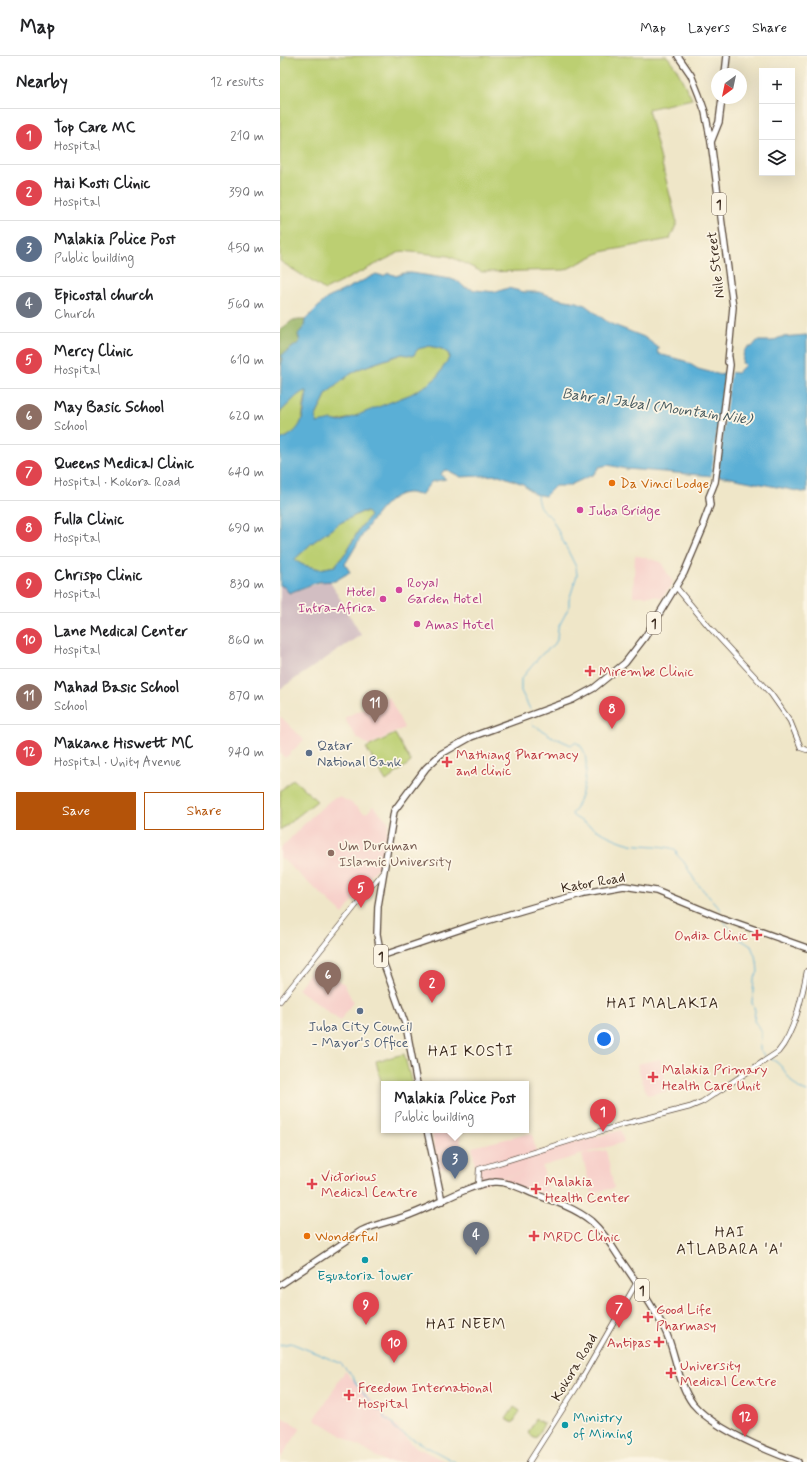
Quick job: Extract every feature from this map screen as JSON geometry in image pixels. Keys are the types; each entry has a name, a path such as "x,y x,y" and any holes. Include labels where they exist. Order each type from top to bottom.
{"main road":[{"name":"Nile Street","path":"676,587 696,550 710,505 729,365 733,307 711,142 702,101 691,76 678,56"},
{"path":"726,68 727,56"},
{"path":"711,142 719,122 721,104"},
{"name":"1","path":"417,1081 406,1026 381,956 376,934 377,917 394,812 426,768 441,754 458,743 519,718 582,695 602,682 625,663 642,642 676,587"},
{"name":"Kator Road","path":"381,956 476,924 534,907 584,893 624,886 656,891 728,920 807,948"},
{"path":"280,1285 371,1226 412,1214 442,1201 428,1133"},
{"name":"1","path":"442,1201 478,1186 493,1182 501,1182 558,1202 582,1214 600,1230 637,1282 666,1331 672,1344 685,1389 692,1402 700,1411 751,1442 798,1462"}],"street":[{"path":"676,587 710,628 771,694 790,721 801,748 807,750"},
{"path":"280,1001 384,870"},
{"path":"478,1186 479,1169 624,1124 700,1104 778,1052 783,1046 791,1031 807,971"},
{"name":"Kokora Road","path":"529,1462 578,1385 637,1282"}],"shaded area":[{"path":"635,555 661,562 673,583 662,598 656,596 633,596"},
{"path":"329,580 361,635 280,689 280,585 289,593"},
{"path":"389,697 404,728 369,745 357,738 344,718"},
{"path":"280,716 304,740 285,758 280,753"},
{"name":"Um Duruman Islamic University","path":"339,797 350,802 364,813 368,812 373,806 389,822 379,869 376,869 343,914 280,857 280,849 311,817 332,799"},
{"path":"316,964 344,984 353,1002 340,1021 298,989"},
{"name":"Malakia Primary Health Care Unit","path":"660,1059 668,1091 647,1095 637,1064"},
{"path":"621,1130 624,1142 478,1185 472,1147 532,1133 536,1152"},
{"path":"432,1133 459,1133 464,1164 438,1169"},
{"path":"606,1150 614,1188 592,1193 582,1155"},
{"name":"Malakia Health Center","path":"542,1165 550,1198 498,1180"},
{"name":"Freedom International Hospital","path":"345,1371 414,1446 446,1462 385,1462 315,1419"},
{"path":"280,1417 301,1428 280,1459"}],"green space":[{"path":"280,56 667,56 676,68 692,99 648,109 677,223 670,239 601,252 565,270 482,272 449,256 402,251 325,290 280,261"},
{"path":"293,320 305,320 304,327 298,336 300,342 282,355 280,365 280,330"},
{"path":"430,346 442,349 449,354 449,358 443,368 431,383 409,396 375,410 341,420 327,423 317,423 316,416 327,393 349,375 361,368 402,354 414,355 418,348"},
{"path":"306,390 307,392 299,427 289,436 280,440 280,412"},
{"path":"362,512 367,512 370,516 360,528 347,551 335,566 320,569 303,565 296,561 295,559 312,543 340,523"},
{"path":"395,734 411,762 386,781 366,748"},
{"path":"293,779 317,801 280,830 280,791"},
{"path":"404,1054 411,1081 381,1082 376,1061"},
{"path":"514,1407 520,1411 513,1423 506,1419"},
{"path":"536,1419 544,1424 536,1438 528,1433"}],"water":[{"name":"Bahr al Jabal (Mountain Nile)","path":"389,273 396,276 404,273 411,273 451,279 459,282 464,287 475,290 496,292 508,288 524,292 539,292 560,299 577,302 585,305 609,323 644,337 659,348 657,351 659,354 685,361 698,369 721,375 725,372 737,373 745,365 742,363 744,351 748,347 752,347 757,341 772,341 781,337 807,335 807,493 726,477 626,469 608,465 599,467 594,474 568,486 555,486 545,496 534,494 523,484 499,475 461,477 447,470 443,471 441,475 446,479 431,482 421,495 406,493 396,496 387,502 371,522 345,564 350,572 335,581 318,582 289,593 280,585 280,440 294,432 298,427 303,415 307,391 304,391 297,396 280,412 282,355 300,342 298,334 304,327 305,320 326,299 376,274 383,276","holes":["430,346 442,349 449,354 449,358 437,377 430,383 411,394 340,422 332,420 317,423 316,416 327,393 349,375 361,368 402,354 413,356 418,349","362,512 367,512 370,516 360,528 347,551 335,566 320,569 303,565 296,561 295,559 312,543 340,523"]}],"pier":[{"path":"725,370 731,371 717,479 711,478"}],"waterway":[{"path":"280,65 284,56"},
{"path":"530,709 521,691 521,679 542,654 554,645 557,640 558,628 569,607 569,600 577,575 576,567 559,532 553,521 539,505 537,495"},
{"path":"533,721 532,724 551,736 571,745 575,742 581,747 585,755 586,776 580,798 572,814 573,816 601,832 624,842 636,845 667,847 676,850 677,855 684,862 695,881 721,910"},
{"path":"724,921 735,936 751,946 757,961 758,972 754,979 752,1003 755,1010 754,1021 761,1032 760,1050 765,1056"},
{"path":"771,1059 781,1066 795,1085 807,1092"},
{"path":"280,1345 291,1343 340,1363 353,1376 355,1382 376,1409 384,1412 384,1418 393,1423 394,1429 455,1462"}],"place":[{"name":"Da Vinci Lodge","path":"612,483"},
{"name":"Juba Bridge","path":"580,510"},
{"name":"Royal Garden Hotel","path":"399,590"},
{"name":"Hotel Intra-Africa","path":"383,599"},
{"name":"Amas Hotel","path":"417,624"},
{"name":"Mirembe Clinic","path":"590,671"},
{"name":"Mahad Basic School","path":"375,723"},
{"name":"Fulla Clinic","path":"612,729"},
{"name":"Qatar National Bank","path":"309,753"},
{"name":"Mathiang Pharmacy and clinic","path":"447,762"},
{"name":"Um Duruman Islamic University","path":"331,853"},
{"name":"Mercy Clinic","path":"361,908"},
{"name":"Ondia Clinic","path":"757,935"},
{"name":"May Basic School","path":"328,995"},
{"name":"Hai Kosti Clinic","path":"432,1003"},
{"name":"Juba City Council - Mayor's Office","path":"360,1011"},
{"name":"Malakia Primary Health Care Unit","path":"653,1077"},
{"name":"Top Care MC","path":"603,1132"},
{"name":"Malakia Police Post","path":"455,1179"},
{"name":"Victorious Medical Centre","path":"312,1184"},
{"name":"Malakia Health Center","path":"536,1189"},
{"name":"Wonderful","path":"307,1236"},
{"name":"MRDC Clinic","path":"534,1236"},
{"name":"Epicostal church","path":"476,1255"},
{"name":"Equatoria Tower","path":"365,1260"},
{"name":"Good Life Pharmasy","path":"648,1317"},
{"name":"Chrispo Clinic","path":"366,1325"},
{"name":"Queens Medical Clinic","path":"619,1328"},
{"name":"Antipas","path":"659,1342"},
{"name":"Lane Medical Center","path":"394,1363"},
{"name":"University Medical Centre","path":"671,1373"},
{"name":"Freedom International Hospital","path":"349,1395"},
{"name":"Ministry of Mining","path":"565,1425"},
{"name":"Makane Hiswett MC","path":"745,1437"}],"district":[{"name":"HAI MALAKIA","path":"663,1003"},
{"name":"HAI KOSTI","path":"471,1051"},
{"name":"HAI ATLABARA 'A'","path":"730,1240"},
{"name":"HAI NEEM","path":"466,1324"}]}
